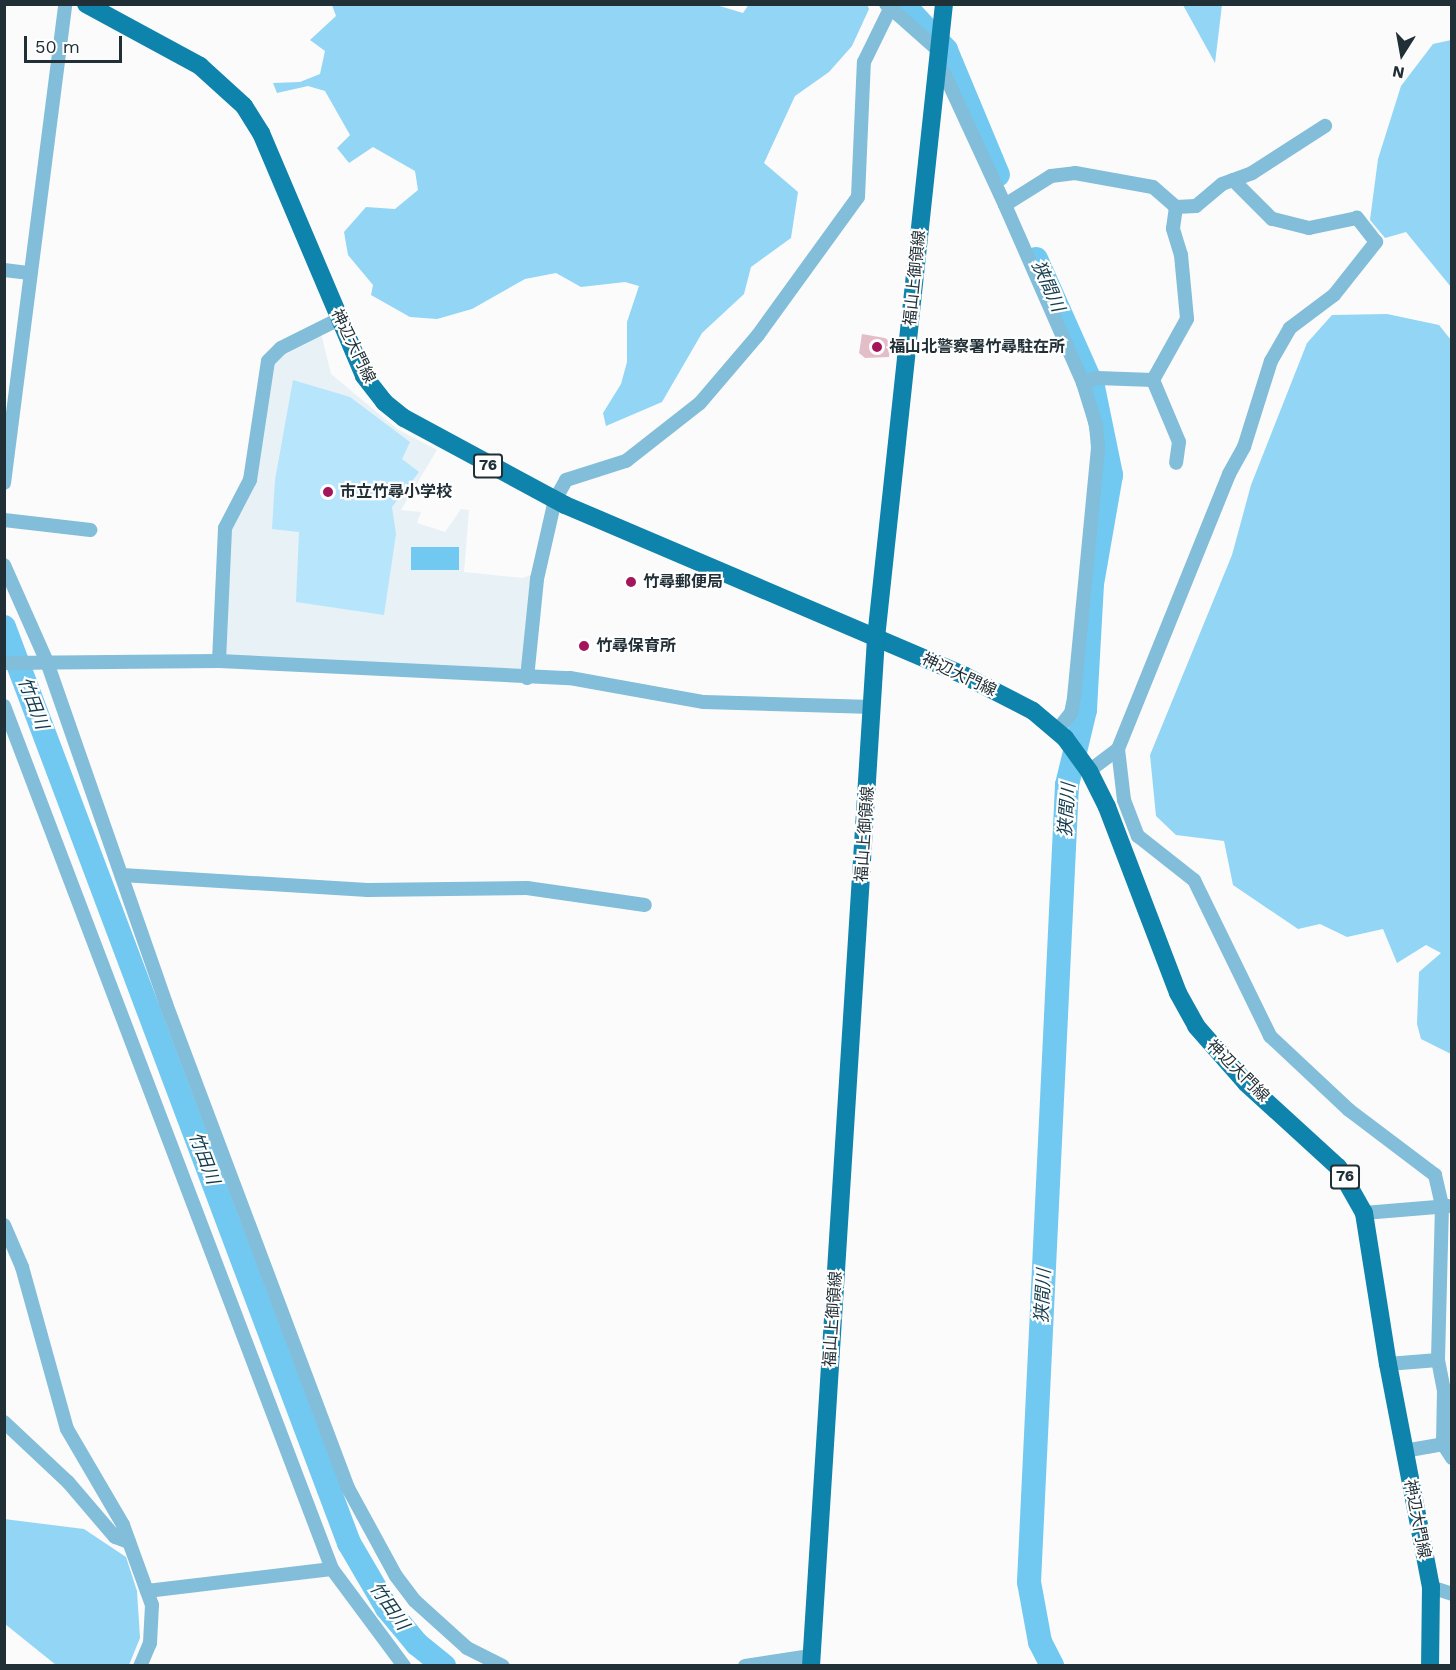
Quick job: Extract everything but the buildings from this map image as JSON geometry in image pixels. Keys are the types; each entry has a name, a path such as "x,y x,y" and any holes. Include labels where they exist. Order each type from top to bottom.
{"main road":[{"name":"神辺大門線","path":"86,4 200,66 244,106 261,133 364,376 384,402 429,435 555,500 965,676 1033,711 1061,734 1087,766 1178,993 1196,1026 1246,1083 1338,1167 1365,1213 1388,1364 1431,1587 1430,1665"},
{"name":"福山上御領線","path":"810,1661 876,638 944,4"}],"street":[{"path":"4,483 28,273 65,4"},
{"path":"527,678 537,579 555,500 566,480 626,461 700,404 758,335 858,196 864,63 888,7 939,51 944,73 1083,382 1098,448 1074,698 1071,713 1061,734"},
{"path":"1005,205 1051,176 1075,173 1154,187 1176,207 1196,206 1233,180 1252,173 1325,126"},
{"path":"1233,180 1272,219 1309,228 1357,218 1376,242 1334,295 1290,328 1271,361 1251,429 1228,474 1118,749 1124,800 1138,836 1194,880 1270,1036 1349,1110 1429,1167 1447,1206 1438,1360 1444,1391 1447,1446 1452,1458"},
{"path":"1153,380 1187,320 1181,255 1173,229 1176,207"},
{"path":"4,270 28,273"},
{"path":"219,661 225,528 250,480 268,361 281,348 339,319"},
{"path":"1083,382 1097,378 1153,380"},
{"path":"1153,380 1179,442 1176,463"},
{"path":"4,520 90,530"},
{"path":"4,554 5,566 122,875 348,1488 396,1576 415,1601 467,1648 503,1665"},
{"path":"4,663 219,661 527,678 570,678 704,702 873,707"},
{"path":"4,706 332,1569 404,1665"},
{"path":"1087,766 1118,749"},
{"path":"122,875 368,890 526,888 645,905"},
{"path":"1365,1213 1447,1206"},
{"path":"4,1225 22,1267 67,1429 129,1542 147,1591 153,1622 140,1665"},
{"path":"1388,1364 1438,1360"},
{"path":"6,1430 68,1482 115,1537 129,1542"},
{"path":"1404,1451 1447,1446"},
{"path":"147,1591 332,1569"},
{"path":"1431,1587 1452,1594"},
{"path":"745,1665 810,1661"}],"shaded area":[{"path":"713,4 743,13 749,4 867,4 869,9 852,46 829,72 795,96 764,163 798,192 791,238 751,267 744,294 702,333 662,402 606,426 603,413 621,384 627,362 627,322 639,286 625,282 581,287 556,273 525,279 472,309 437,319 410,317 371,295 373,285 348,255 344,232 366,207 395,209 418,190 415,171 373,147 349,163 337,148 350,135 325,91 308,86 277,93 273,83 300,82 320,74 325,51 310,40 336,16 332,5"},
{"path":"1183,5 1222,5 1215,63"},
{"path":"1452,40 1451,287 1406,232 1385,238 1370,220 1378,159 1401,86 1433,44"},
{"path":"1387,314 1439,325 1451,340 1451,1054 1421,1039 1417,1024 1419,972 1441,953 1426,945 1397,963 1383,929 1347,937 1320,924 1298,929 1233,885 1224,841 1176,835 1156,816 1150,755 1232,555 1251,485 1307,343 1332,315"},
{"name":"市立竹尋小学校","path":"321,333 331,374 397,429 437,450 401,510 421,512 417,523 445,532 461,509 469,510 464,572 522,578 534,574 525,663 515,674 231,659 225,653 228,527 255,476 271,367 281,353"},
{"path":"293,380 350,397 410,442 402,459 419,472 392,507 396,534 384,615 296,602 299,532 272,529 275,480"},
{"path":"411,547 459,547 459,570 411,570"},
{"path":"4,1519 84,1529 126,1557 137,1591 140,1638 129,1665 56,1665 5,1624"}],"waterway":[{"name":"狭間川","path":"903,4 946,50 998,175"},
{"name":"狭間川","path":"1036,259 1093,387 1111,475 1092,584 1085,710 1067,785 1029,1582 1040,1642 1052,1666"},
{"name":"竹田川","path":"4,627 349,1543 387,1608 417,1644 444,1666"}],"place":[{"name":"福山北警察署竹尋駐在所","path":"877,347"},
{"name":"市立竹尋小学校","path":"328,492"},
{"name":"竹尋郵便局","path":"631,582"},
{"name":"竹尋保育所","path":"584,646"}]}
